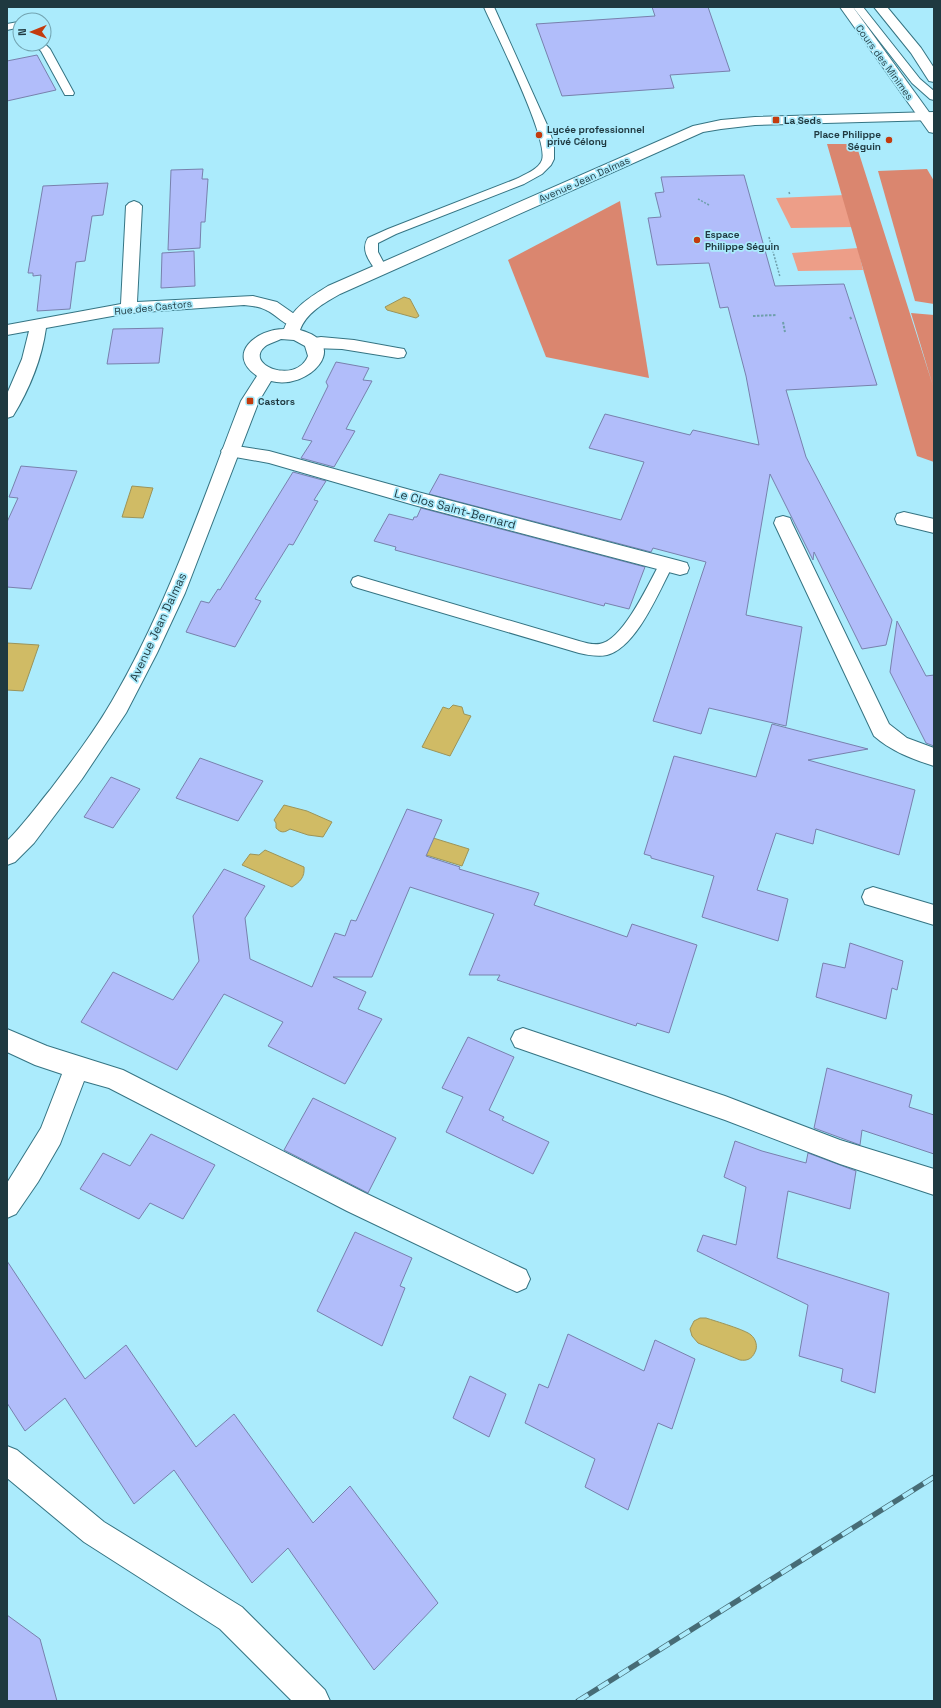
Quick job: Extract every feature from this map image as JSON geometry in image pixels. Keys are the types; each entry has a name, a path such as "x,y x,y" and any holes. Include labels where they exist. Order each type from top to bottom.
{"street":[{"name":"Cours des Minimes","path":"846,7 930,116 934,129"},
{"path":"880,7 916,51 934,78"},
{"name":"Avenue Jean Dalmas","path":"292,328 305,310 329,293 698,129 720,124 745,122 930,116"},
{"path":"129,308 134,206"},
{"name":"Rue des Castors","path":"7,330 129,308 257,300 274,306 292,328"},
{"path":"7,412 33,355 37,341 38,325"},
{"path":"292,328 299,335 312,343 316,349 314,361 303,372 285,377 266,375 252,364 250,356 253,349 259,342 292,328"},
{"path":"312,343 332,343 398,353"},
{"name":"Avenue Jean Dalmas","path":"7,855 26,836 76,772 119,707 175,594 250,401 266,375"},
{"name":"Le Clos Saint-Bernard","path":"230,451 269,457 414,498 673,567"},
{"path":"904,519 934,526"},
{"path":"783,523 882,730 892,740 911,750 934,757"},
{"path":"873,897 934,915"},
{"path":"523,1039 725,1108 840,1152 934,1182"},
{"path":"7,1040 44,1057 114,1078 356,1202 517,1279"},
{"path":"7,1205 29,1173 51,1135 76,1067"},
{"path":"7,1460 94,1532 231,1618 314,1701"}],"lane":[{"path":"381,269 373,257 370,249 372,241 376,238 514,185 540,172 546,165 549,157 543,128 489,7"},
{"name":"Cours des Minimes","path":"858,7 916,81 934,97"},
{"path":"47,52 69,92"},
{"path":"358,582 579,647 596,650 607,648 620,641 673,567"}],"path":[{"path":"698,199 709,205"},
{"path":"770,237 780,277"},
{"path":"753,316 776,315"},
{"path":"783,322 784,332"}],"shaded area":[{"path":"827,144 856,144 933,386 911,313 934,315 934,462 917,456"},
{"path":"927,169 934,181 934,304 915,301 878,171"},
{"path":"845,195 855,227 791,228 776,198"},
{"path":"620,201 649,378 546,357 508,260"},
{"path":"858,248 863,270 798,271 792,253"},
{"path":"404,297 410,299 419,316 416,318 387,310 385,307"},
{"path":"132,486 153,488 143,518 122,517"},
{"path":"7,643 39,645 23,691 7,690"},
{"path":"453,705 462,707 464,714 471,716 450,756 422,747 443,707 449,709"},
{"path":"284,805 307,811 332,822 323,837 308,835 290,829 281,832 276,828 276,823 274,820"},
{"path":"430,837 469,849 462,866 423,854"},
{"path":"265,850 304,867 304,874 300,881 292,887 242,865 250,854 259,855"},
{"path":"700,1318 706,1318 748,1333 753,1337 756,1343 756,1350 754,1354 749,1359 740,1360 698,1343 692,1336 690,1329 694,1321"}],"building":[{"path":"652,7 708,7 730,71 670,75 674,88 562,96 536,24 655,16"},
{"path":"37,55 56,90 7,101 7,61"},
{"path":"203,169 202,179 208,179 205,222 201,222 200,248 168,250 171,170"},
{"path":"744,175 775,286 844,284 877,385 786,390 806,457 892,620 886,645 862,649 814,552 813,560 770,474 746,615 802,627 786,726 709,708 701,734 653,721 706,562 653,548 651,552 429,494 440,474 621,520 644,462 589,448 605,414 690,435 693,430 759,445 746,376 728,307 720,308 709,263 657,265 648,218 661,217 655,193 664,192 661,177"},
{"path":"108,183 103,215 92,216 85,261 76,262 70,309 37,311 41,275 33,276 33,273 28,273 43,186"},
{"path":"194,251 195,286 161,288 162,253"},
{"path":"163,328 159,363 107,364 113,329"},
{"path":"336,362 369,368 363,380 372,381 346,429 355,431 334,467 301,458 312,441 302,439 328,386 326,382"},
{"path":"21,466 77,471 31,589 7,587 7,522 18,498 9,497"},
{"path":"293,472 326,481 314,500 318,501 293,545 289,544 255,599 261,601 235,647 186,632 201,601 209,603 218,589 220,590"},
{"path":"421,508 645,567 629,609 605,603 604,606 395,550 396,547 374,541 389,514 413,520 414,517 417,517"},
{"path":"897,621 926,676 934,675 934,746 926,743 890,672"},
{"path":"772,724 868,749 808,760 915,790 899,855 816,829 813,844 776,833 757,890 788,899 778,941 702,917 714,876 651,858 651,856 644,854 674,756 756,777"},
{"path":"200,758 263,781 238,821 176,798"},
{"path":"111,777 140,789 113,828 84,817"},
{"path":"407,809 442,820 426,856 460,867 459,869 539,893 534,905 627,937 632,924 697,945 669,1033 637,1023 636,1026 497,980 500,975 469,975 494,914 410,887 372,977 333,977 366,992 358,1009 382,1019 345,1084 268,1046 283,1022 224,994 177,1070 81,1022 113,972 173,1000 199,961 193,916 224,869 265,886 245,918 250,959 312,987 335,933 345,936 351,920 356,921"},
{"path":"850,943 903,961 897,990 892,988 886,1019 816,997 823,963 845,968"},
{"path":"468,1037 514,1057 489,1110 504,1117 502,1120 549,1142 533,1174 446,1132 463,1097 442,1088"},
{"path":"827,1068 912,1095 909,1107 934,1115 934,1154 862,1130 860,1145 814,1128"},
{"path":"313,1098 396,1138 368,1193 284,1150"},
{"path":"151,1134 215,1165 183,1219 150,1203 139,1219 80,1189 103,1153 130,1166"},
{"path":"735,1141 762,1151 806,1163 808,1153 856,1171 850,1209 788,1191 777,1258 889,1293 875,1393 841,1381 843,1369 799,1356 808,1305 697,1251 703,1235 736,1245 746,1187 724,1177"},
{"path":"355,1232 412,1258 400,1286 405,1288 382,1346 317,1311"},
{"path":"7,1261 85,1379 126,1345 196,1447 234,1414 313,1523 350,1486 438,1603 374,1670 288,1548 252,1583 174,1470 134,1504 65,1398 25,1431 7,1403"},
{"path":"568,1334 644,1371 655,1340 695,1359 672,1429 658,1423 628,1510 585,1487 595,1459 525,1423 539,1384 548,1388"},
{"path":"470,1376 506,1394 489,1437 453,1418"},
{"path":"7,1615 40,1639 57,1701 7,1701"}],"railway":[{"path":"578,1701 934,1477"}],"place":[{"name":"La Seds","path":"776,120"},
{"name":"Lycée professionnel privé Célony","path":"539,135"},
{"name":"Place Philippe Séguin","path":"889,140"},
{"name":"Espace Philippe Séguin","path":"697,240"},
{"name":"Castors","path":"250,401"}]}
